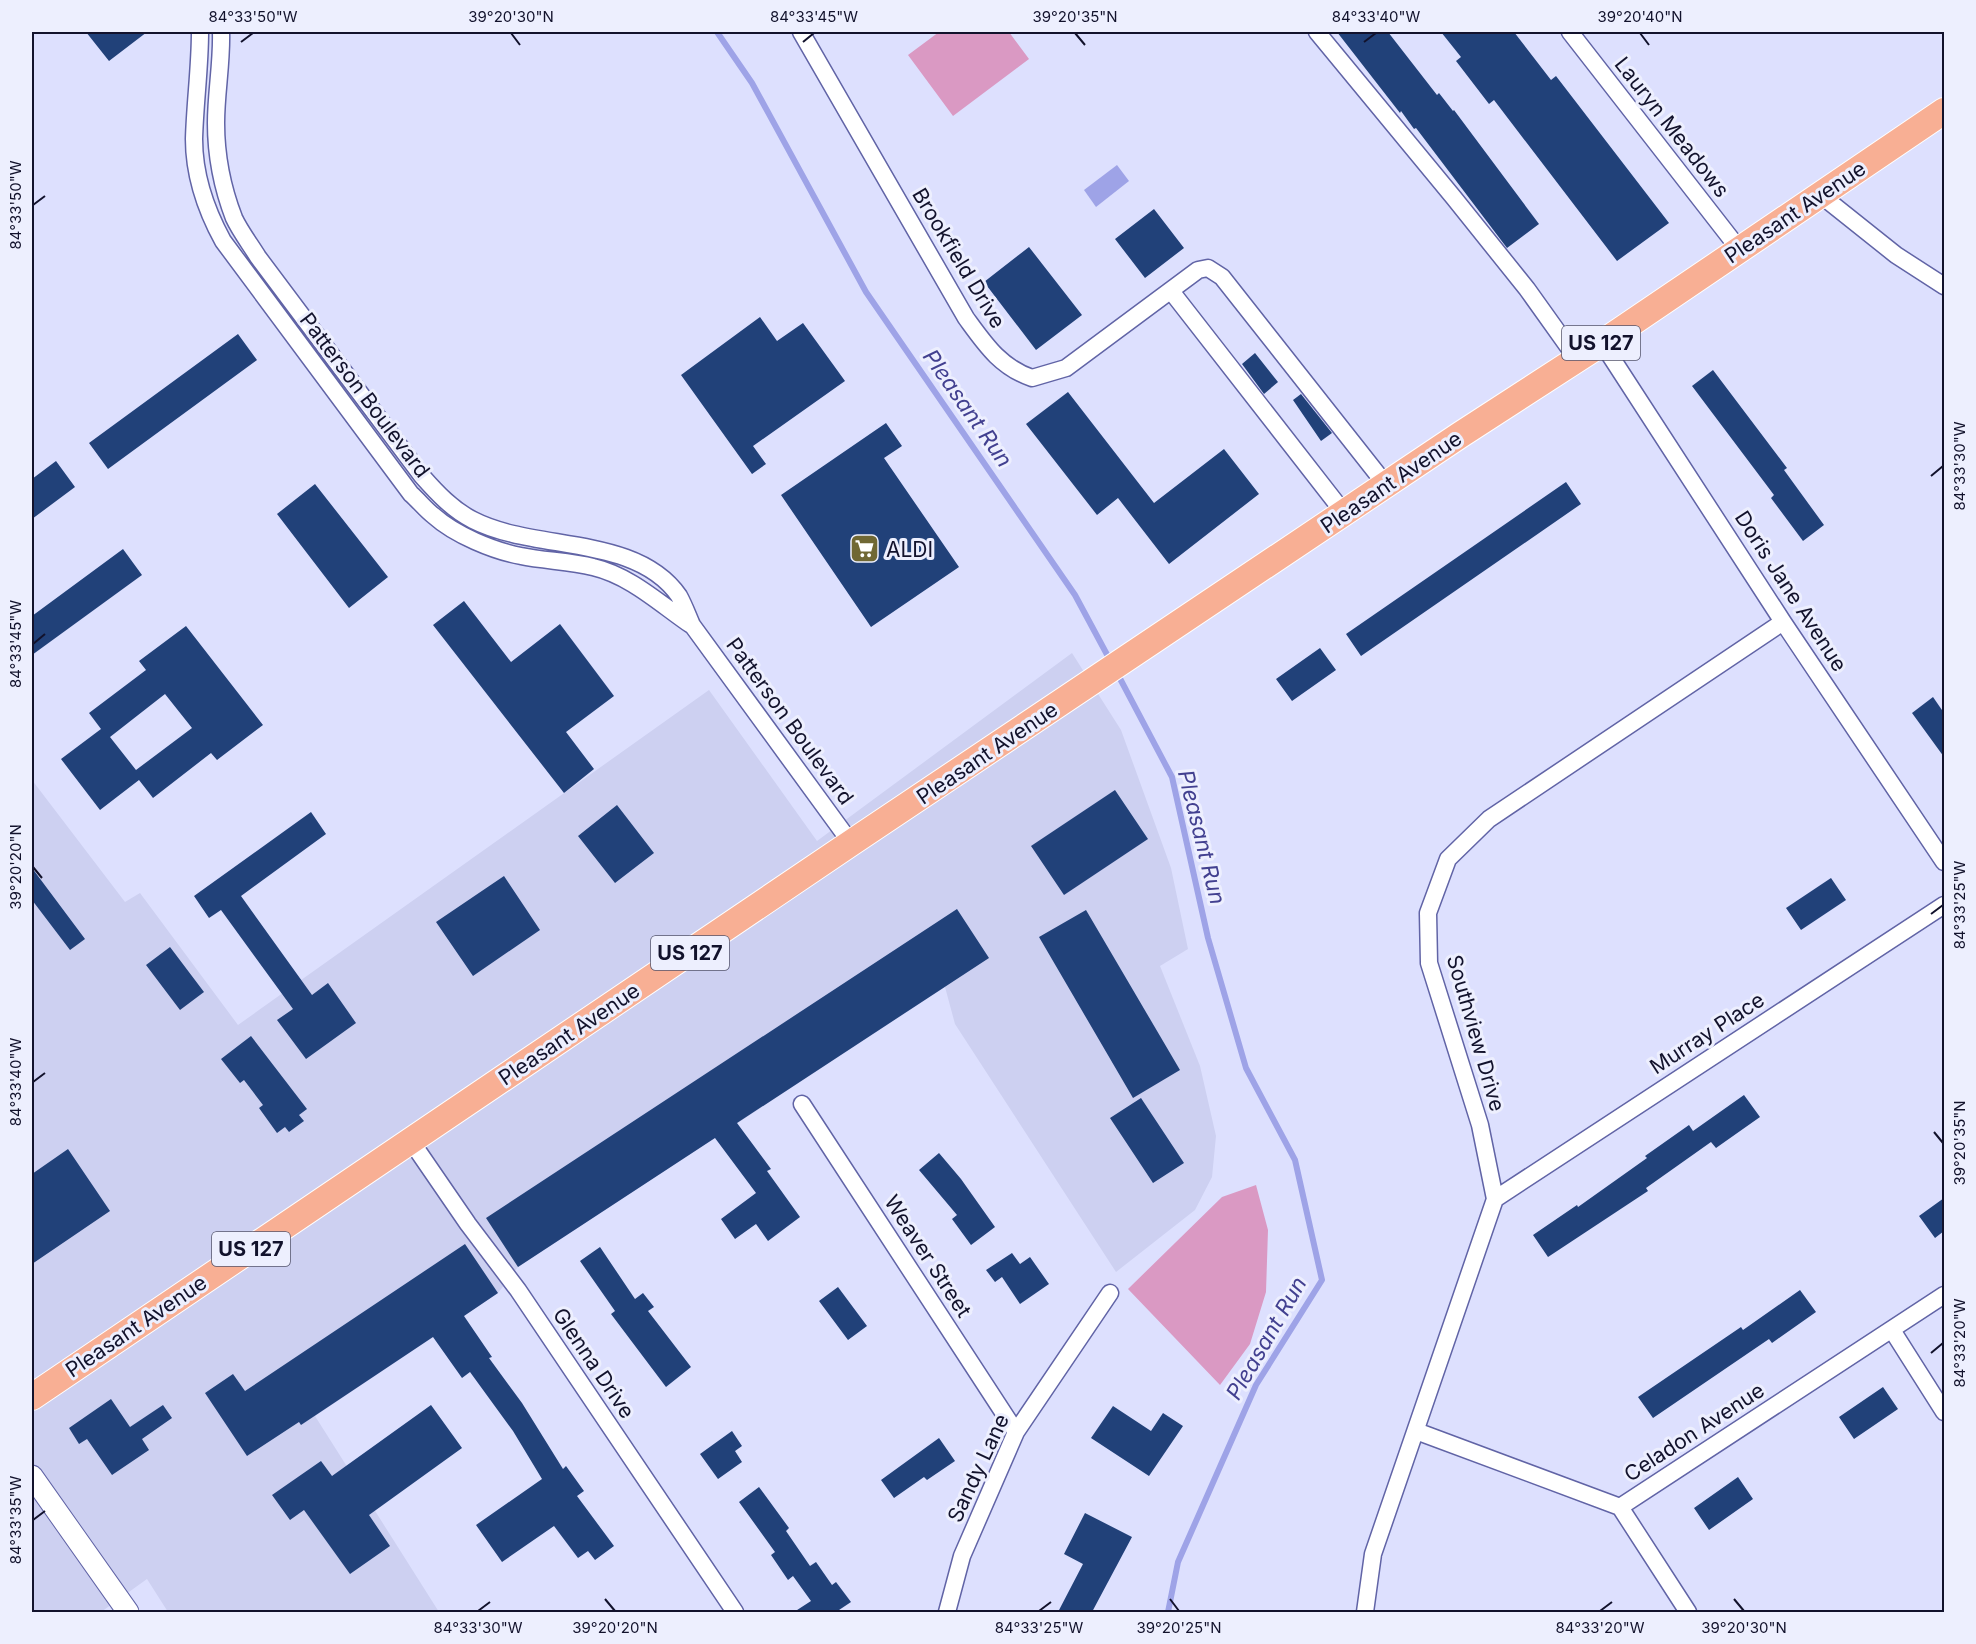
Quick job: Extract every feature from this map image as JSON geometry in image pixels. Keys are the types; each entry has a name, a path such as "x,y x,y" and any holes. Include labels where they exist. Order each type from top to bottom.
{"main road":[{"name":"Pleasant Avenue","path":"32,1397 851,843 1602,343 1944,111"}],"street":[{"name":"Patterson Boulevard","path":"200,32 194,140 197,170 210,217 223,241 411,494 434,517 453,530 496,549 520,556 593,567 619,576 692,625"},
{"name":"Patterson Boulevard","path":"221,32 216,122 218,153 221,177 235,220 258,257 422,476 439,495 473,520 519,535 614,554 638,562 660,577 679,596 692,625 851,843"},
{"name":"Brookfield Drive","path":"801,32 966,318 992,355 1007,367 1032,378 1066,368 1198,270 1208,268 1222,277 1386,485"},
{"path":"1317,32 1469,216 1527,289 1577,359"},
{"name":"Lauryn Meadows","path":"1570,32 1739,249"},
{"path":"1822,195 1896,255 1944,286"},
{"path":"1171,291 1344,513"},
{"name":"Doris Jane Avenue","path":"1602,343 1783,622 1944,862"},
{"name":"Southview Drive","path":"1495,1199 1480,1125 1429,963 1428,913 1448,859 1489,819 1783,622"},
{"name":"Murray Place","path":"1495,1199 1944,905"},
{"name":"Weaver Street","path":"802,1104 1016,1432"},
{"name":"Glenna Drive","path":"411,1141 468,1224 518,1290 735,1612"},
{"path":"1365,1612 1373,1554 1495,1199"},
{"name":"Sandy Lane","path":"946,1612 962,1556 1016,1432 1110,1293"},
{"name":"Celadon Avenue","path":"1416,1431 1620,1507 1944,1295"},
{"path":"1892,1330 1944,1412"},
{"path":"32,1476 128,1612"},
{"path":"1620,1507 1688,1612"}],"shaded area":[{"path":"939,32 1009,32 1029,59 953,116 908,55"},
{"path":"1072,653 1121,730 1171,868 1188,949 1160,966 1200,1066 1216,1136 1212,1177 1195,1210 1116,1272 955,1024 945,987 518,1267 498,1293 315,1416 439,1612 168,1612 147,1579 101,1612 32,1612 32,780 125,902 140,893 238,1025 709,690 817,841"},
{"path":"1256,1185 1268,1230 1266,1292 1250,1344 1220,1385 1128,1289 1222,1197"}],"water":[{"path":"1117,165 1129,181 1096,207 1084,190"}],"building":[{"path":"86,32 147,32 109,61"},
{"path":"1337,32 1388,32 1437,95 1439,93 1454,110 1539,224 1507,248 1416,128 1414,129 1401,111 1400,113"},
{"path":"1441,32 1514,32 1551,80 1556,76 1669,223 1617,261 1494,100 1489,104 1456,61 1461,57"},
{"path":"1154,209 1184,248 1145,278 1115,239"},
{"path":"1029,247 1082,315 1036,350 984,282"},
{"path":"760,317 777,341 803,323 845,381 753,446 766,464 752,474 681,375"},
{"path":"238,334 257,360 108,469 89,443"},
{"path":"1255,353 1278,382 1264,394 1242,364"},
{"path":"1713,370 1787,468 1784,470 1824,525 1803,541 1771,498 1774,495 1692,386"},
{"path":"1068,392 1154,503 1224,449 1259,494 1169,564 1118,498 1097,515 1026,424"},
{"path":"1301,394 1332,433 1321,441 1293,400"},
{"path":"886,423 902,446 884,458 959,567 871,627 781,495"},
{"path":"56,461 75,487 32,519 32,479"},
{"path":"1566,482 1581,504 1361,656 1346,634"},
{"path":"315,484 388,577 349,608 277,514"},
{"path":"123,549 142,575 32,655 32,616"},
{"path":"464,601 511,662 560,624 614,696 566,732 594,769 564,793 433,625"},
{"path":"186,626 263,725 217,760 211,753 153,798 139,780 100,810 61,759 101,729 89,713 146,670 139,661","holes":["165,694 192,728 136,770 110,737"]},
{"path":"1320,648 1336,670 1292,701 1276,679"},
{"path":"1933,697 1944,713 1944,757 1912,713"},
{"path":"1115,790 1148,839 1064,895 1031,846"},
{"path":"617,805 654,853 615,883 578,836"},
{"path":"311,812 326,834 241,896 312,995 328,983 356,1023 306,1059 277,1020 293,1009 221,910 209,918 194,896"},
{"path":"32,868 85,939 70,950 32,900"},
{"path":"504,876 540,930 473,976 436,922"},
{"path":"1831,878 1846,900 1801,930 1786,908"},
{"path":"957,909 989,958 737,1123 771,1169 767,1171 800,1217 768,1241 756,1224 735,1239 721,1219 756,1193 715,1138 518,1267 486,1218"},
{"path":"1086,910 1180,1070 1133,1098 1039,937"},
{"path":"170,947 204,992 180,1010 146,965"},
{"path":"251,1036 307,1109 299,1115 304,1121 289,1132 285,1127 277,1133 259,1108 263,1105 244,1080 240,1083 221,1059"},
{"path":"1744,1095 1760,1117 1716,1148 1711,1142 1646,1188 1648,1191 1548,1257 1533,1235 1577,1205 1578,1207 1689,1125 1693,1131"},
{"path":"1141,1098 1184,1163 1153,1183 1110,1118"},
{"path":"68,1149 110,1211 32,1264 32,1174"},
{"path":"939,1153 961,1179 995,1227 971,1245 952,1219 957,1215 919,1170"},
{"path":"1944,1198 1944,1231 1935,1238 1919,1216"},
{"path":"465,1244 498,1293 464,1316 492,1357 489,1358 522,1403 563,1469 566,1466 584,1491 577,1496 614,1546 595,1560 588,1551 578,1558 554,1526 502,1562 476,1525 542,1479 513,1431 470,1372 462,1378 433,1337 301,1425 299,1422 247,1456 205,1393 233,1374 245,1391"},
{"path":"600,1247 635,1299 643,1293 654,1307 648,1311 691,1367 666,1387 611,1314 615,1311 580,1261"},
{"path":"1012,1253 1020,1264 1030,1257 1049,1284 1020,1304 1002,1277 995,1282 986,1270"},
{"path":"838,1287 867,1326 848,1340 819,1301"},
{"path":"1800,1290 1816,1312 1772,1343 1769,1339 1653,1418 1638,1397 1741,1327 1743,1330"},
{"path":"1883,1387 1898,1409 1854,1439 1839,1417"},
{"path":"111,1399 130,1427 163,1405 172,1418 142,1439 149,1450 112,1475 87,1439 79,1444 69,1428"},
{"path":"431,1405 462,1448 369,1515 390,1546 350,1574 304,1510 290,1520 272,1495 321,1461 332,1476"},
{"path":"1113,1406 1151,1431 1163,1413 1183,1426 1149,1476 1091,1438"},
{"path":"732,1431 742,1446 735,1451 742,1462 718,1479 700,1454"},
{"path":"939,1438 955,1461 927,1480 924,1477 894,1498 881,1480"},
{"path":"1738,1477 1753,1499 1709,1530 1694,1508"},
{"path":"759,1487 789,1528 786,1531 810,1566 816,1562 832,1585 836,1582 851,1602 836,1612 794,1612 811,1601 793,1576 788,1580 771,1555 775,1552 739,1502"},
{"path":"1085,1513 1132,1537 1092,1612 1058,1612 1083,1564 1064,1554"}],"waterway":[{"name":"Pleasant Run","path":"717,32 752,83 866,292 1075,595 1111,662"},
{"name":"Pleasant Run","path":"1116,671 1172,777 1208,938 1246,1068 1295,1160 1322,1280 1256,1385 1178,1562 1168,1612"}],"place":[{"name":"ALDI","path":"865,549"}]}
